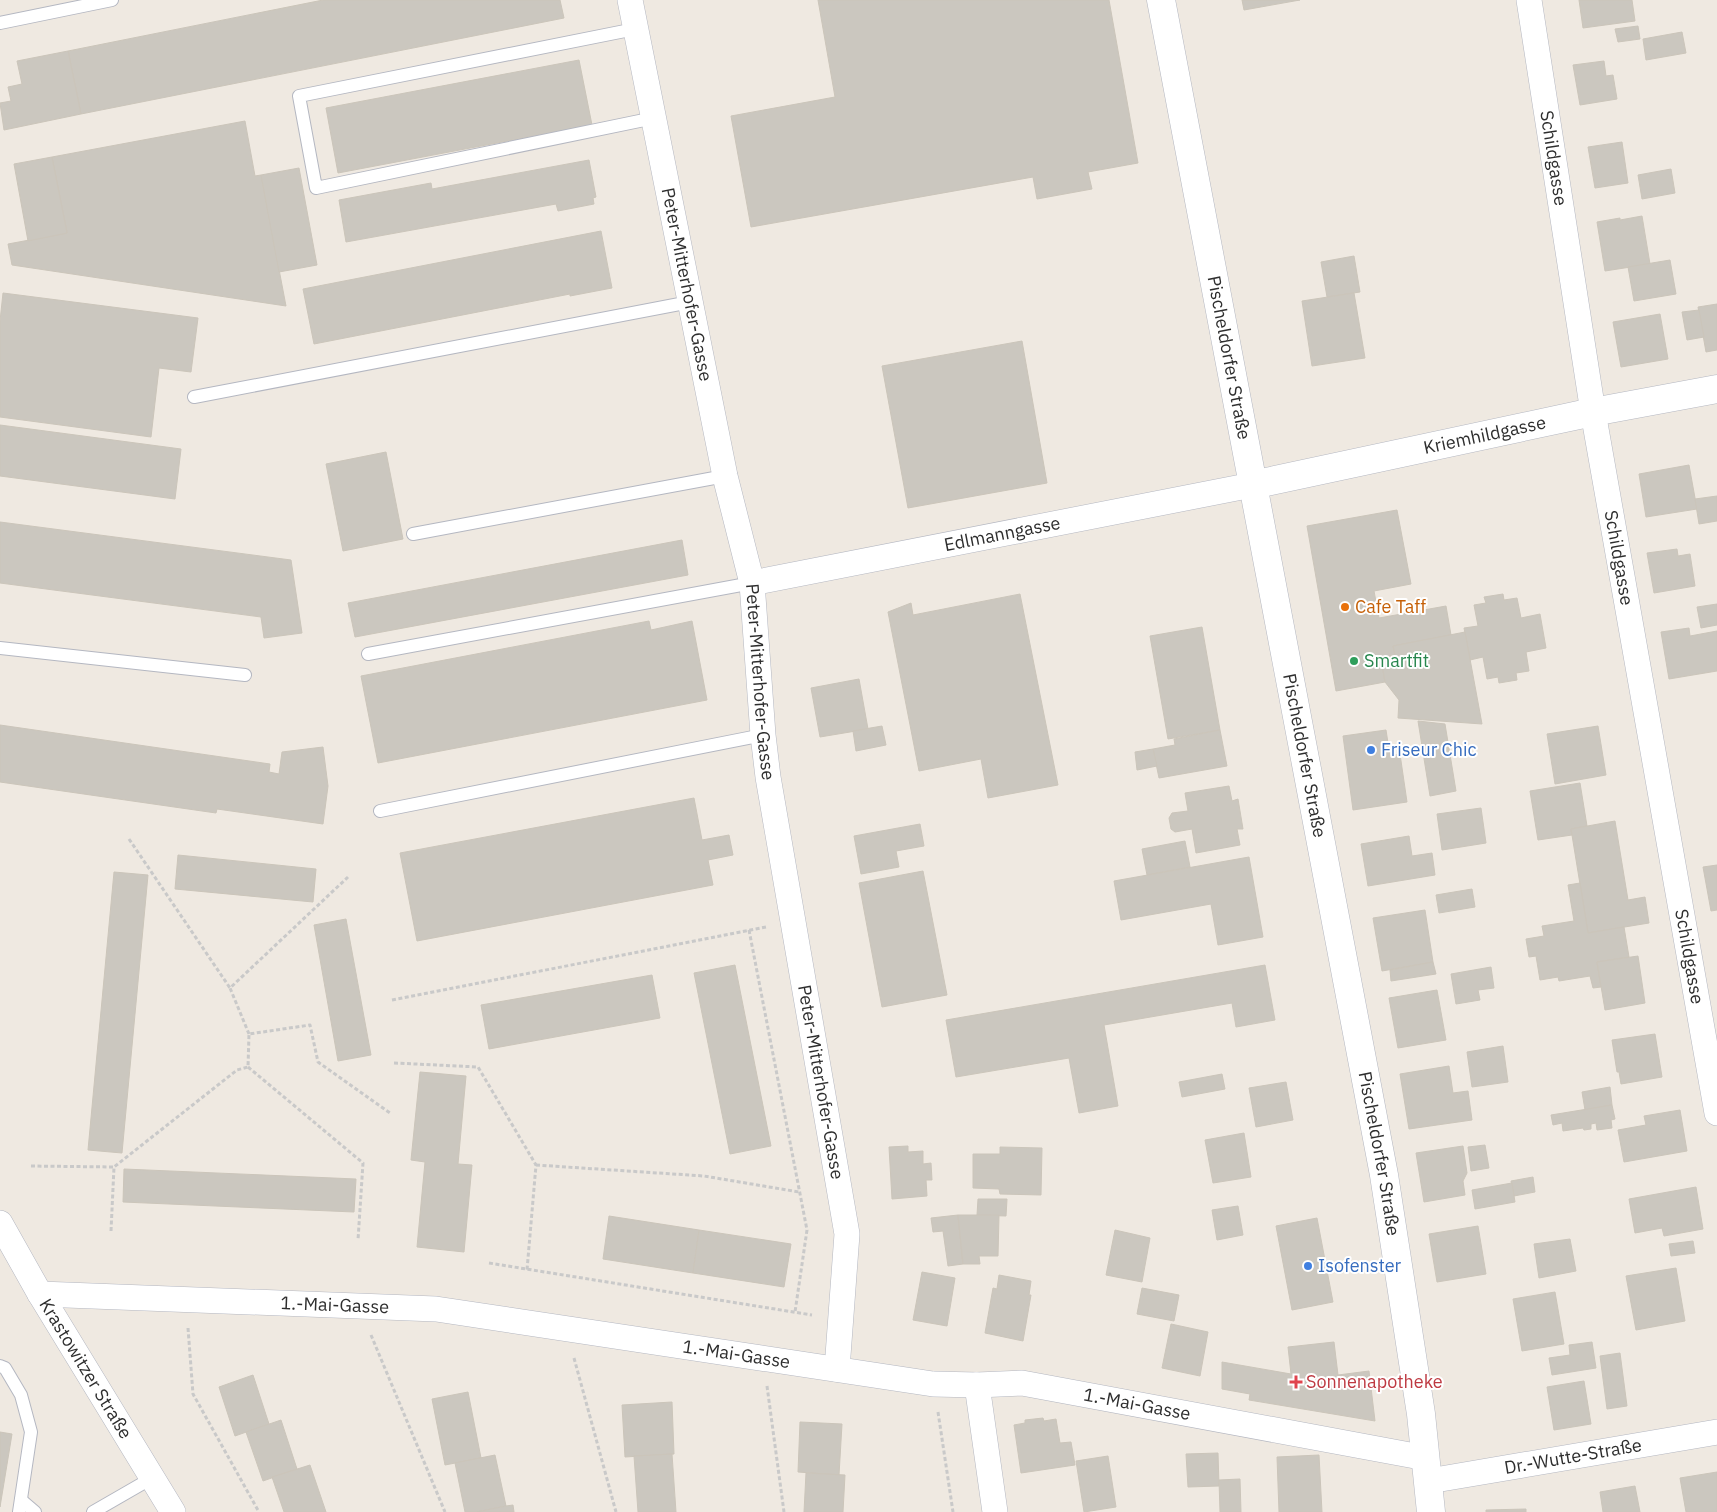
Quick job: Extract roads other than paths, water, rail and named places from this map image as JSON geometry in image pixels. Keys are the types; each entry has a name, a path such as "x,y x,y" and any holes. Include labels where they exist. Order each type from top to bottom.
{"main road":[{"name":"Pischeldorfer Straße","path":"1161,0 1384,1175 1428,1469 1431,1512"},
{"name":"Kriemhildgasse","path":"1252,485 1592,412 1717,389"}],"street":[{"name":"Peter-Mitterhofer-Gasse","path":"630,0 725,476 752,583 763,735 768,777 847,1234 836,1369"},
{"name":"Schildgasse","path":"1529,0 1592,412 1717,1113"},
{"name":"Edlmanngasse","path":"752,583 1252,485"},
{"name":"Krastowitzer Straße","path":"0,1223 40,1294 173,1512"},
{"name":"1.-Mai-Gasse","path":"40,1294 436,1309 934,1384 1022,1383 1428,1469"},
{"path":"977,1385 995,1512"},
{"name":"Dr.-Wutte-Straße","path":"1428,1469 1717,1432"}],"lane":[{"path":"0,23 112,0"},
{"path":"635,29 299,96 316,188 654,118"},
{"path":"194,397 690,302"},
{"path":"413,534 725,476"},
{"path":"368,654 752,583"},
{"path":"0,648 245,675"},
{"path":"380,811 763,735"},
{"path":"0,1366 5,1368 21,1395 31,1432 20,1506 35,1512"},
{"path":"93,1512 152,1478"}],"place":[{"name":"Cafe Taff","path":"1345,607"},
{"name":"Smartfit","path":"1354,661"},
{"name":"Friseur Chic","path":"1371,750"},
{"name":"Isofenster","path":"1308,1266"},
{"name":"Sonnenapotheke","path":"1296,1382"}]}
